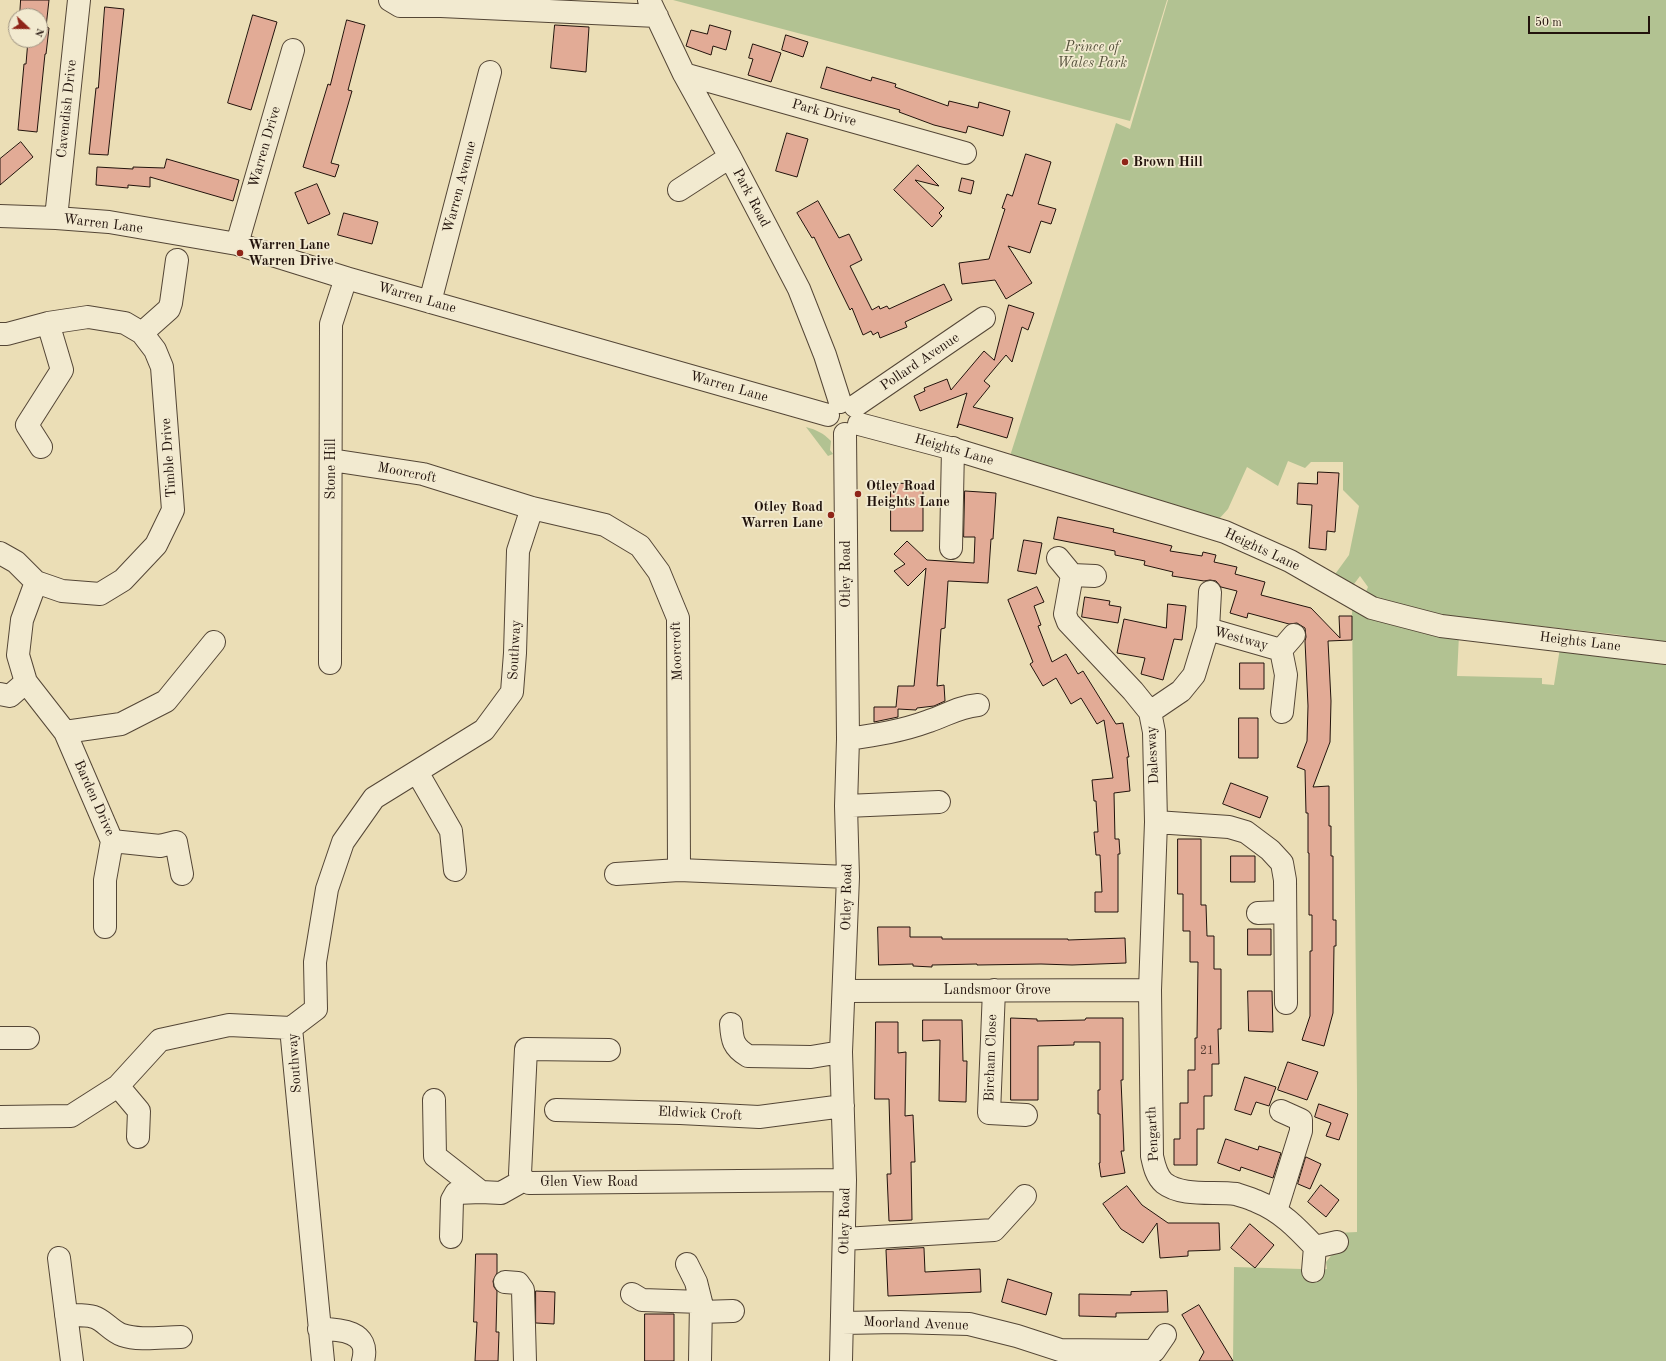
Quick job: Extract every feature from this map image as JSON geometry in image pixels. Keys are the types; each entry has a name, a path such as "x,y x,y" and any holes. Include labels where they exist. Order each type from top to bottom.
{"street":[{"name":"Cavendish Drive","path":"56,218 79,0"},
{"path":"390,0 400,6 429,3 653,8"},
{"name":"Park Road","path":"653,8 684,74 730,157 799,289 825,355 845,416"},
{"name":"Warren Drive","path":"237,244 293,50"},
{"name":"Warren Avenue","path":"430,302 490,72"},
{"name":"Park Drive","path":"684,74 965,153"},
{"path":"679,190 730,157"},
{"name":"Warren Lane","path":"0,216 108,222 237,244 430,302 845,416"},
{"path":"142,333 169,309 177,260"},
{"name":"Stone Hill","path":"330,663 332,460 331,324 346,278"},
{"name":"Timble Drive","path":"0,334 7,334 48,323 88,317 125,323 142,333 155,350 162,367 173,510 156,545 123,580 100,594 62,591 36,582 16,562 0,552"},
{"name":"Pollard Avenue","path":"845,416 984,318"},
{"path":"41,447 26,425 62,370 48,323"},
{"name":"Heights Lane","path":"845,416 1225,532 1290,562 1372,608 1441,626 1666,653"},
{"name":"Otley Road","path":"841,1361 845,1180 841,1052 848,877 846,806 848,739 845,416"},
{"path":"951,548 953,448"},
{"name":"Moorcroft","path":"332,460 423,474 532,508 606,525 640,546 658,572 678,618 679,870"},
{"name":"Southway","path":"322,1361 290,1028 316,1009 315,962 327,889 343,842 374,798 484,730 512,692 515,653 518,551 532,508"},
{"path":"1058,558 1072,575 1095,576"},
{"name":"Dalesway","path":"1072,575 1065,614 1068,622 1133,691 1150,712 1154,732 1156,822 1150,990"},
{"name":"Barden Drive","path":"36,582 22,620 18,655 26,682 65,732 112,841 160,846 176,842 182,874"},
{"path":"1208,629 1210,592"},
{"name":"Westway","path":"1150,712 1181,691 1194,675 1208,629 1287,642 1286,675 1282,712"},
{"path":"65,732 122,724 166,701 214,642"},
{"path":"0,694 10,696 26,682"},
{"path":"848,739 892,733 930,721 964,706 978,705"},
{"path":"417,772 451,831 455,870"},
{"path":"846,806 939,802"},
{"path":"1156,822 1229,827 1246,832 1270,850 1282,863 1285,880 1286,1003"},
{"path":"105,927 105,880 112,841"},
{"path":"616,874 679,870 848,877"},
{"path":"1258,913 1285,912"},
{"name":"Bircham Close","path":"994,990 989,1113 1026,1115"},
{"name":"Landsmoor Grove","path":"844,991 1150,990"},
{"name":"Pengarth","path":"1150,990 1152,1156 1155,1171 1164,1182 1179,1190 1236,1194 1256,1201 1276,1211 1290,1221 1315,1247"},
{"path":"0,1117 71,1116 118,1086 160,1040 229,1024 290,1028"},
{"path":"731,1024 734,1045 748,1056 811,1057 841,1052"},
{"path":"0,1038 28,1038"},
{"name":"Glen View Road","path":"609,1050 526,1049 520,1174 524,1180 529,1183 845,1180"},
{"path":"118,1086 139,1111 138,1137"},
{"path":"434,1100 435,1156 481,1192"},
{"name":"Eldwick Croft","path":"556,1110 680,1112 759,1117 843,1106"},
{"path":"1276,1211 1301,1131 1301,1120 1281,1111"},
{"path":"451,1237 452,1200 456,1193 501,1193 524,1180"},
{"path":"844,1239 994,1230 1025,1196"},
{"path":"1313,1271 1315,1247 1337,1242"},
{"path":"59,1258 72,1361"},
{"path":"687,1264 696,1282 701,1307 700,1361"},
{"path":"505,1282 518,1283 523,1290 525,1361"},
{"path":"632,1294 642,1300 733,1311"},
{"path":"66,1315 86,1315 95,1317 112,1330 133,1338 181,1337"},
{"name":"Moorland Avenue","path":"842,1323 897,1322 969,1324 1017,1336 1060,1350 1160,1349"},
{"path":"319,1329 338,1329 358,1336 363,1345 363,1361"}],"green space":[{"name":"Prince of Wales Park","path":"673,0 1167,0 1130,121"},
{"path":"1168,0 1666,0 1666,642 1614,634 1417,613 1365,594 1368,587 1360,576 1351,588 1333,577 1349,555 1359,506 1343,490 1343,462 1311,462 1305,468 1288,461 1278,486 1247,467 1228,509 1219,519 1010,456 1116,123 1130,129"},
{"path":"806,427 820,432 831,441 830,450 833,454 828,456"},
{"path":"1352,606 1459,635 1457,676 1542,678 1542,684 1554,685 1560,648 1666,663 1666,1361 1233,1361 1234,1267 1302,1269 1313,1271 1327,1269 1326,1262 1334,1252 1336,1233 1357,1232"}],"building":[{"path":"21,0 49,0 48,9 20,8"},
{"path":"105,7 124,9 108,155 89,154 96,88 98,88"},
{"path":"253,15 277,22 251,110 228,103"},
{"path":"347,20 365,25 348,90 352,91 331,163 339,165 335,177 303,167 328,84 330,85"},
{"path":"555,25 589,27 586,72 551,68"},
{"path":"710,25 731,31 726,50 713,46 711,55 686,46 691,30 707,34"},
{"path":"786,35 808,42 803,57 782,50"},
{"path":"753,44 781,53 771,82 748,75 753,59 749,58"},
{"path":"27,48 47,48 37,132 18,130 24,64 26,64"},
{"path":"827,67 871,81 872,77 896,84 895,87 948,106 949,101 978,108 979,102 1010,111 1003,136 968,126 966,133 934,125 899,112 900,110 821,88"},
{"path":"787,133 808,139 797,177 776,171"},
{"path":"21,142 33,157 0,185 0,159"},
{"path":"1026,154 1051,162 1038,204 1056,209 1051,224 1041,221 1030,253 1008,246 1032,283 1006,299 995,280 962,284 959,263 989,259 1005,209 1002,208 1007,194 1012,196"},
{"path":"167,159 239,180 233,201 150,177 150,187 128,185 128,188 96,185 97,167 133,169 133,167 164,168"},
{"path":"918,165 939,186 915,180 944,208 939,213 942,216 932,227 894,190"},
{"path":"962,178 974,181 971,194 959,191"},
{"path":"317,184 330,214 308,224 295,193"},
{"path":"818,201 839,238 849,234 862,260 850,266 872,310 879,306 880,309 887,306 889,309 944,284 952,300 905,322 907,327 880,338 878,332 873,335 871,331 863,335 852,308 850,310 814,237 812,238 797,213"},
{"path":"344,213 378,222 372,244 338,235"},
{"path":"1009,305 1034,313 1028,330 1022,327 1012,362 1006,355 984,381 990,386 973,407 1013,418 1007,438 959,424 957,428 967,393 920,411 914,396 925,391 924,388 947,379 951,390 984,351 994,360"},
{"path":"1318,472 1339,473 1335,532 1327,531 1326,550 1309,548 1312,505 1297,504 1298,483 1317,484"},
{"path":"891,483 923,484 923,531 891,531"},
{"path":"965,491 996,493 993,539 991,539 988,583 948,581 945,628 941,629 937,686 944,685 945,701 934,706 917,708 916,710 898,709 898,717 874,722 874,707 896,707 898,686 914,686 926,568 908,586 894,571 905,564 894,554 907,541 927,560 974,563 975,537 964,537"},
{"path":"1058,517 1114,529 1113,532 1172,546 1170,551 1202,556 1203,552 1216,555 1214,562 1237,567 1235,574 1265,582 1261,595 1311,608 1340,638 1339,616 1352,616 1352,640 1328,641 1331,701 1330,742 1313,787 1329,786 1329,826 1331,826 1331,856 1333,856 1333,920 1336,920 1333,1013 1324,1046 1302,1040 1310,1016 1310,951 1312,951 1312,915 1309,915 1308,813 1306,813 1305,770 1297,767 1307,741 1308,706 1305,628 1297,623 1289,624 1248,613 1247,618 1230,613 1237,591 1221,587 1216,581 1204,581 1172,576 1173,572 1144,565 1145,561 1115,555 1115,551 1054,539"},
{"path":"1024,540 1042,543 1036,574 1018,571"},
{"path":"1037,587 1044,602 1034,606 1041,625 1038,626 1052,662 1066,654 1078,674 1083,671 1116,724 1123,723 1129,757 1127,757 1130,791 1114,793 1115,839 1119,839 1120,854 1118,854 1118,912 1095,912 1095,892 1102,892 1100,855 1096,855 1094,832 1098,832 1096,801 1094,801 1092,780 1113,778 1104,720 1097,724 1081,698 1071,704 1056,678 1043,686 1030,664 1033,662 1008,600"},
{"path":"1085,597 1110,601 1109,605 1121,607 1118,623 1082,617"},
{"path":"1168,604 1186,606 1182,640 1174,639 1163,680 1141,674 1145,658 1117,653 1124,619 1166,628"},
{"path":"1240,663 1264,663 1264,689 1240,689"},
{"path":"1239,718 1258,718 1258,758 1239,758"},
{"path":"1231,783 1268,797 1260,818 1223,804"},
{"path":"1178,839 1201,839 1201,905 1206,905 1207,936 1214,936 1214,969 1221,969 1221,1029 1218,1029 1219,1064 1212,1064 1212,1096 1204,1096 1204,1129 1197,1129 1197,1165 1174,1165 1174,1139 1180,1139 1180,1103 1188,1103 1188,1070 1195,1070 1198,962 1190,962 1190,931 1183,931 1183,894 1178,894"},
{"path":"1231,856 1255,856 1255,882 1231,882"},
{"path":"878,927 910,927 910,937 942,937 942,939 1068,940 1125,938 1126,963 1072,965 977,964 932,965 932,967 913,966 913,964 879,965"},
{"path":"1248,929 1271,929 1271,955 1248,955"},
{"path":"1248,991 1272,991 1273,1032 1249,1031"},
{"path":"1011,1018 1037,1019 1037,1021 1085,1020 1086,1018 1123,1018 1123,1080 1121,1080 1124,1151 1121,1151 1125,1173 1101,1177 1099,1163 1100,1114 1098,1114 1098,1090 1100,1090 1100,1042 1074,1042 1074,1045 1038,1046 1038,1100 1011,1100"},
{"path":"923,1020 962,1020 963,1061 967,1061 966,1102 939,1101 940,1040 923,1041"},
{"path":"876,1022 898,1022 898,1053 906,1052 905,1116 913,1115 915,1162 911,1162 912,1220 889,1221 887,1174 891,1174 889,1099 875,1099"},
{"path":"1288,1062 1318,1072 1307,1100 1278,1090"},
{"path":"1245,1077 1276,1087 1269,1106 1256,1102 1251,1115 1235,1110"},
{"path":"1319,1104 1348,1114 1339,1140 1326,1136 1331,1123 1315,1117"},
{"path":"1226,1139 1258,1150 1259,1146 1281,1153 1273,1178 1241,1167 1240,1171 1218,1163"},
{"path":"1306,1157 1321,1164 1310,1189 1298,1184"},
{"path":"1321,1185 1339,1200 1326,1217 1308,1202"},
{"path":"1127,1186 1142,1205 1168,1223 1219,1223 1220,1250 1188,1251 1188,1256 1160,1258 1157,1223 1143,1243 1121,1229 1103,1204"},
{"path":"1250,1224 1274,1245 1255,1268 1231,1248"},
{"path":"924,1248 925,1272 980,1269 981,1292 888,1296 886,1250"},
{"path":"476,1254 497,1254 497,1273 493,1281 494,1287 497,1291 496,1332 499,1332 498,1361 475,1361 477,1322 474,1322"},
{"path":"1008,1279 1052,1293 1046,1315 1002,1302"},
{"path":"536,1291 555,1292 554,1324 536,1323"},
{"path":"1167,1291 1168,1312 1116,1313 1116,1317 1079,1316 1079,1294 1131,1295 1131,1292"},
{"path":"1199,1305 1233,1361 1199,1361 1204,1352 1182,1315"},
{"path":"645,1314 674,1314 674,1361 645,1361"}],"place":[{"name":"Brown Hill","path":"1125,162"},
{"name":"Warren Lane Warren Drive","path":"240,253"},
{"name":"Otley Road Heights Lane","path":"858,494"},
{"name":"Otley Road Warren Lane","path":"831,515"}]}
